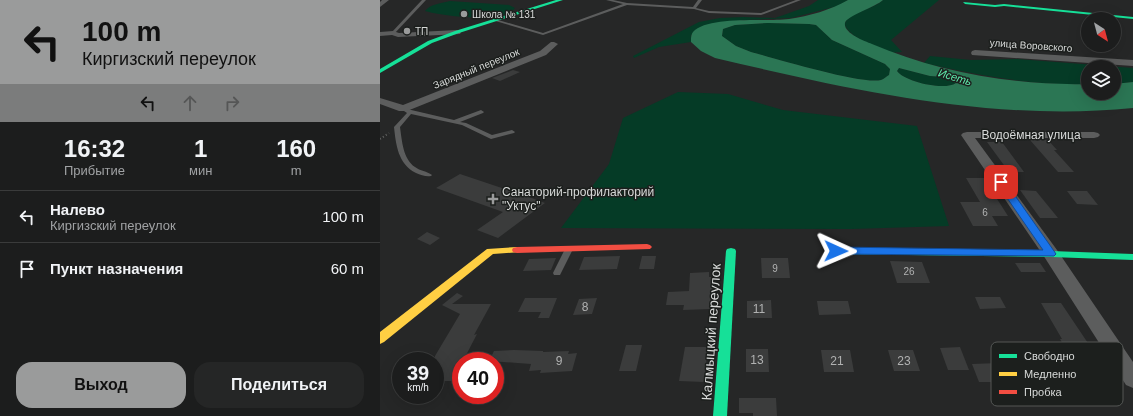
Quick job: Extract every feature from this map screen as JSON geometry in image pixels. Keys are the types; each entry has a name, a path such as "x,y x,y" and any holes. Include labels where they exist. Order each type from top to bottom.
{"street":[{"path":"380,5 386,0"},
{"path":"380,71 430,42 494,20 561,0"},
{"path":"965,3 995,6 1012,5 1133,18"},
{"path":"380,34 393,33 398,35 457,32"},
{"name":"Зарядный переулок","path":"406,111 543,53 554,44"},
{"name":"улица Воровского","path":"975,53 1133,63"},
{"path":"380,101 406,111"},
{"name":"Водоёмная улица","path":"1050,254 967,135 1094,135"},
{"path":"380,339 491,251 647,247"},
{"name":"Калмыцкий переулок","path":"720,416 731,251"},
{"path":"836,251 1050,254 1133,257"},
{"path":"1050,254 1108,342"},
{"path":"1123,364 1133,379"}],"lane":[{"path":"393,33 424,0"},
{"path":"608,0 627,4 694,8 709,12 761,14 799,0"},
{"path":"494,20 543,34 636,0"},
{"path":"694,8 700,0"},
{"path":"429,175 417,173 408,166 400,144 397,127 406,111 464,124 493,135 512,132"},
{"path":"454,122 481,112"},
{"path":"557,273 569,249"}],"shaded area":[{"path":"818,0 848,0 838,6 791,18 744,20 715,24 691,35 691,42 659,47 634,58 633,56 699,22 720,18 775,18 809,6"},
{"path":"883,0 939,0 891,40 902,52 892,52 870,45 854,35 845,25 846,21 853,15 874,6"},
{"path":"450,1 509,5 515,8 508,13 486,17 445,15 425,11 433,5"},
{"path":"768,23 816,25 832,40 885,64 890,69 889,75 881,80 871,80 856,79 838,75 751,52 736,46 722,36 723,29 735,25"},
{"path":"930,56 971,60 1017,59 1081,64 1081,84 1047,83 1005,79 924,63"},
{"path":"1121,67 1133,68 1133,82 1121,83"},
{"path":"899,68 930,76 945,77 956,83 951,85 935,86 916,82 901,75 897,71"},
{"path":"678,92 728,94 783,110 917,126 949,226 851,229 561,228 609,164 623,118"}],"water":[{"name":"Исеть","path":"848,0 883,0 874,6 850,17 845,23 847,30 859,39 897,54 950,69 1006,80 1033,83 1081,84 1081,100 1121,100 1121,83 1133,82 1133,108 1080,111 1027,111 975,107 922,100 870,92 715,58 701,51 691,42 692,34 695,30 714,23 740,20 789,19 820,12","holes":["768,23 816,25 832,40 885,64 890,69 889,75 881,80 856,79 838,75 751,52 736,46 722,36 723,29 735,25","899,68 930,76 945,77 956,83 943,86 925,84 908,79 897,71"]}],"building":[{"path":"513,70 520,72 500,81 492,78"},
{"path":"1030,140 1048,140 1057,150 1054,150 1074,172 1058,172"},
{"path":"987,142 1002,142 1024,172 1009,172"},
{"path":"460,174 545,203 498,238 477,230 503,212 436,188"},
{"path":"966,178 986,178 992,188 990,188 1008,216 992,216 998,226 973,226 960,202 980,202"},
{"path":"1020,190 1036,191 1058,218 1040,218"},
{"path":"1067,191 1087,191 1098,205 1077,204"},
{"path":"427,232 440,238 430,245 417,239"},
{"path":"620,256 617,269 579,270 584,257"},
{"path":"642,256 656,256 654,269 639,269"},
{"path":"556,258 551,270 523,271 529,259"},
{"path":"761,258 788,258 790,278 762,278"},
{"path":"890,261 922,262 930,283 897,283"},
{"path":"1015,263 1040,263 1046,272 1021,272"},
{"path":"709,272 709,277 714,277 710,309 683,310 684,305 666,305 668,292 689,291 690,273"},
{"path":"457,293 463,296 452,304 491,304 474,335 477,334 468,352 452,352 452,381 444,381 444,352 437,352 460,314 442,305"},
{"path":"975,297 1000,297 1006,308 980,309"},
{"path":"525,298 557,298 549,318 538,318 541,312 518,312"},
{"path":"597,298 592,314 573,315 579,299"},
{"path":"771,300 772,318 747,318 747,301"},
{"path":"817,301 848,301 851,314 819,315"},
{"path":"1041,303 1061,303 1087,342 1062,342 1060,339 1062,339"},
{"path":"626,345 642,345 636,371 619,371"},
{"path":"685,347 708,347 704,382 679,381"},
{"path":"960,347 969,370 948,370 940,348"},
{"path":"746,349 768,349 769,372 746,372"},
{"path":"821,350 850,350 854,372 824,372"},
{"path":"888,350 913,350 920,371 894,371"},
{"path":"494,351 569,351 568,354 577,353 572,371 540,373 541,370 529,371 531,364 504,362 504,352"},
{"path":"991,363 991,382 979,382 972,364"},
{"path":"739,398 776,398 777,416 753,416 753,413 739,413"}],"traffic: fast":[{"path":"380,71 430,42 457,32 561,0"},
{"path":"965,3 995,6 1004,5 1133,18"},
{"path":"720,416 731,251"},
{"path":"836,251 1051,254 1133,257"}],"traffic: slow":[{"path":"380,339 491,251 517,250"}],"traffic: jam":[{"path":"517,250 647,247"}],"place":[{"name":"Школа № 131","path":"464,14"},
{"name":"ТП","path":"407,31"},
{"name":"Санаторий-профилакторий \"Уктус\"","path":"493,199"}],"route":[{"path":"836,251 1050,254 1001,182"}]}
